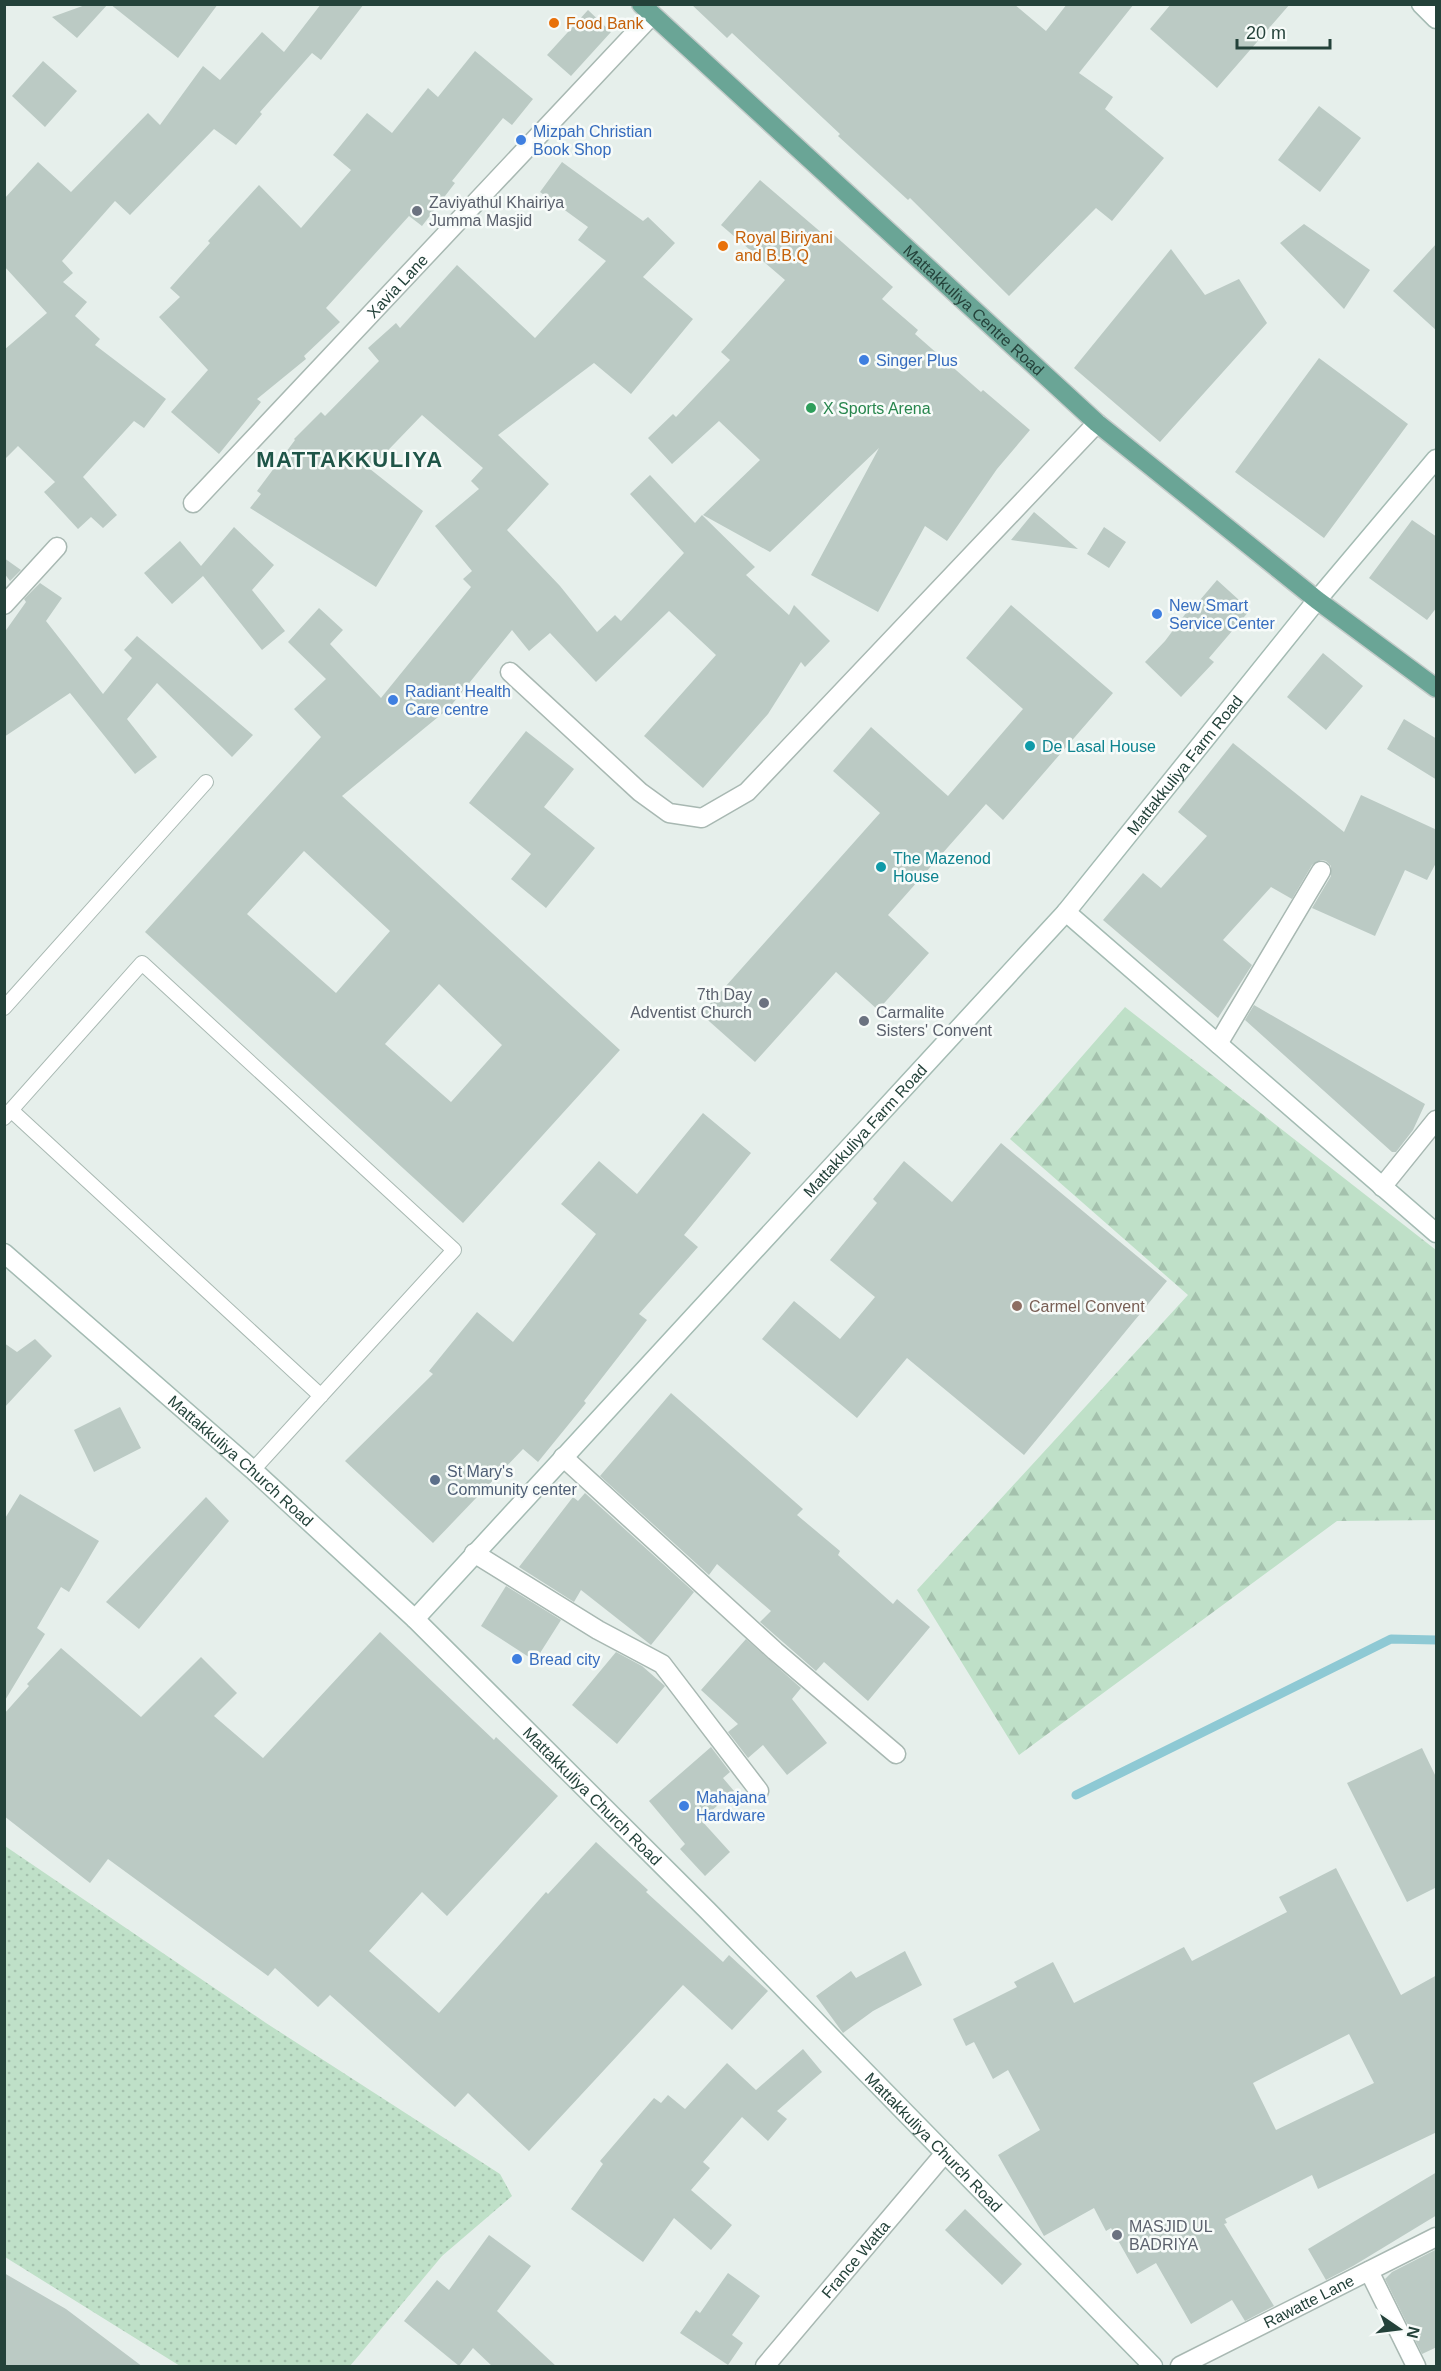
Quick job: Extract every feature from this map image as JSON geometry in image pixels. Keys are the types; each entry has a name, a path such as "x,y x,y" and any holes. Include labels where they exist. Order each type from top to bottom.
{"main road":[{"name":"Mattakkuliya Centre Road","path":"646,10 1097,423 1317,600 1437,688"}],"street":[{"path":"1421,4 1437,19"},
{"name":"Xavia Lane","path":"193,503 646,10"},
{"path":"510,672 640,792 669,813 702,818 747,792 1097,423"},
{"name":"Mattakkuliya Farm Road","path":"415,1619 562,1456 1066,912 1317,600 1437,459"},
{"path":"4,605 57,547"},
{"path":"1218,1044 1321,871"},
{"path":"1066,912 1437,1233"},
{"path":"1382,1187 1437,1120"},
{"name":"Mattakkuliya Church Road","path":"4,1253 254,1470 415,1619 707,1910 1153,2367"},
{"path":"562,1456 775,1651 896,1754"},
{"path":"474,1554 598,1630 662,1664 759,1791"},
{"name":"France Watta","path":"765,2367 945,2153"},
{"name":"Rawatte Lane","path":"1180,2367 1437,2237"},
{"path":"1369,2271 1416,2367"}],"lane":[{"path":"4,1008 206,782"},
{"path":"254,1470 454,1250 142,963 8,1114 321,1396"}],"green space":[{"path":"1125,1007 1436,1250 1436,1520 1337,1521 1019,1755 917,1590 1188,1295 1010,1139"},
{"path":"5,1846 266,2023 500,2174 512,2196 442,2256 350,2366 180,2366 5,2257"}],"building":[{"path":"88,4 108,4 77,38 52,17"},
{"path":"110,4 218,4 178,58"},
{"path":"321,4 364,4 321,60 312,53 260,112 262,114 236,145 214,129 130,215 115,201 62,261 73,273 63,282 87,302 75,316 100,339 95,345 166,399 144,428 134,421 83,477 117,515 103,528 91,517 78,529 44,492 55,482 18,446 4,460 4,350 47,313 4,266 4,199 38,162 71,192 148,113 160,125 203,66 220,80 262,32 284,52"},
{"path":"691,4 1014,4 1046,31 1067,4 1134,4 1079,73 1113,97 1105,109 1164,158 1112,221 1096,208 1009,296 910,198 908,200 838,136 840,134 732,33 727,38"},
{"path":"1171,4 1290,4 1217,88 1150,29"},
{"path":"588,10 611,32 571,76 547,55"},
{"path":"475,51 533,99 512,125 503,118 452,181 455,183 422,226 409,216 326,308 340,322 304,356 306,359 257,399 261,402 219,454 171,412 208,370 159,317 180,297 170,288 210,243 208,241 259,185 301,228 351,170 333,155 367,113 392,133 428,88 438,97"},
{"path":"43,61 77,91 45,127 12,96"},
{"path":"1319,106 1361,138 1320,192 1278,160"},
{"path":"562,162 643,221 648,217 675,243 643,277 693,319 631,394 594,363 498,435 549,484 507,530 560,586 597,632 615,615 621,621 684,553 630,494 650,475 695,523 702,515 755,567 746,575 789,615 794,605 830,641 805,667 801,662 768,714 703,788 644,736 716,655 669,611 596,682 550,633 529,651 512,630 449,708 342,796 620,1050 463,1223 145,932 321,737 294,709 326,679 288,642 319,608 343,630 330,644 381,698 471,587 463,579 472,571 435,526 479,489 471,481 483,468 422,415 370,469 423,511 376,587 250,508 261,494 257,491 294,439 321,412 325,416 379,361 368,348 396,323 400,328 457,265 535,338 606,261 578,240 588,227 540,192","holes":["304,851 390,931 336,993 247,914","439,984 502,1045 451,1102 385,1044"]},
{"path":"760,180 830,240 834,235 893,287 882,299 918,330 915,334 981,392 983,390 1030,430 997,469 947,541 925,526 878,612 811,575 879,448 770,552 703,515 760,460 719,421 672,464 648,438 673,414 676,417 730,360 721,352 785,280 721,225"},
{"path":"1304,224 1370,270 1344,309 1280,243"},
{"path":"1437,243 1437,331 1393,291"},
{"path":"1171,249 1205,295 1239,279 1267,323 1160,442 1074,368"},
{"path":"1319,358 1408,424 1324,538 1235,472"},
{"path":"1034,512 1078,549 1011,540"},
{"path":"1412,520 1437,537 1437,607 1427,620 1369,578"},
{"path":"234,527 274,565 252,590 285,631 262,650 203,576 172,604 144,573 180,541 201,566"},
{"path":"1104,527 1126,542 1109,568 1087,554"},
{"path":"4,558 21,570 10,581 4,573"},
{"path":"1217,580 1250,610 1209,658 1214,662 1181,697 1145,662 1165,641 1192,605 1194,607"},
{"path":"40,583 62,598 46,621 103,694 132,658 124,650 137,636 253,735 232,757 157,683 127,719 157,757 135,774 70,693 4,737 4,633 26,602 24,599"},
{"name":"The Mazenod House","path":"1011,605 1113,693 1003,820 986,804 888,915 929,953 878,1010 836,972 755,1062 701,1014 880,813 833,771 871,727 948,796 1023,709 966,658"},
{"path":"1323,653 1363,686 1326,730 1287,697"},
{"path":"1404,719 1437,739 1437,780 1387,749"},
{"path":"526,731 574,769 544,807 595,848 546,908 511,879 531,854 469,803"},
{"path":"1233,743 1344,832 1361,795 1437,830 1437,861 1427,880 1405,870 1375,936 1312,908 1331,876 1331,866 1326,861 1321,860 1312,865 1292,899 1271,887 1223,940 1252,965 1218,1018 1103,920 1143,873 1161,888 1207,836 1178,812"},
{"path":"1254,1005 1425,1104 1413,1130 1396,1152 1392,1152 1245,1020"},
{"path":"703,1113 751,1153 684,1235 698,1247 639,1314 647,1320 584,1401 586,1403 538,1462 523,1449 433,1543 345,1461 433,1374 429,1371 477,1312 513,1342 596,1234 561,1204 599,1161 637,1194"},
{"path":"1001,1143 1167,1281 1024,1455 907,1358 857,1418 762,1339 794,1301 840,1339 875,1297 830,1260 877,1203 873,1199 904,1161 952,1202"},
{"path":"35,1339 52,1356 4,1408 4,1343 17,1352"},
{"path":"671,1393 803,1509 797,1515 840,1551 838,1555 893,1604 897,1599 930,1627 868,1701 824,1662 816,1671 760,1622 771,1611 717,1564 709,1575 600,1476"},
{"path":"120,1407 141,1448 94,1472 74,1430"},
{"path":"585,1493 694,1592 651,1645 581,1590 574,1602 519,1567 573,1497 578,1501"},
{"path":"20,1494 99,1541 69,1592 61,1587 37,1628 45,1634 4,1702 4,1520"},
{"path":"206,1497 229,1521 139,1629 106,1602"},
{"path":"506,1586 561,1620 535,1661 481,1626"},
{"path":"380,1632 494,1740 496,1737 558,1796 447,1916 422,1892 369,1951 439,2013 546,1892 548,1894 596,1842 648,1890 646,1892 723,1962 729,1955 768,1991 732,2030 683,1985 529,2151 468,2093 455,2107 330,1995 318,2007 275,1968 268,1976 108,1859 90,1883 4,1816 4,1714 29,1686 27,1684 61,1648 141,1717 201,1657 237,1693 214,1716 263,1758"},
{"path":"746,1639 801,1688 792,1699 827,1743 787,1775 763,1745 748,1758 728,1732 738,1724 701,1690"},
{"path":"616,1652 642,1666 665,1686 617,1744 572,1705"},
{"path":"711,1747 730,1772 723,1778 734,1791 701,1820 730,1852 705,1876 680,1849 685,1844 649,1801"},
{"path":"1422,1748 1437,1779 1437,1887 1407,1902 1347,1783"},
{"path":"1336,1868 1401,1995 1437,1975 1437,2132 1318,2189 1312,2175 1225,2219 1227,2223 1224,2224 1274,2306 1245,2321 1232,2300 1191,2324 1156,2263 1137,2274 1111,2228 1106,2231 1094,2208 1044,2236 998,2155 1040,2130 1008,2070 993,2079 974,2042 966,2046 953,2019 1017,1987 1014,1982 1053,1962 1074,2003 1184,1947 1192,1961 1287,1912 1279,1897","holes":["1349,2034 1374,2083 1276,2130 1253,2083"]},
{"path":"905,1951 922,1985 873,2011 843,2033 816,1996 851,1971 856,1978"},
{"path":"803,2049 822,2072 777,2111 787,2119 768,2141 742,2117 703,2162 710,2168 691,2190 732,2225 711,2250 674,2218 643,2262 571,2209 603,2164 600,2161 654,2098 661,2103 668,2095 685,2109 727,2063 756,2090"},
{"path":"1437,2172 1437,2215 1326,2280 1308,2249"},
{"path":"965,2209 1022,2264 1002,2285 945,2230"},
{"path":"489,2235 531,2266 497,2311 557,2367 493,2367 473,2348 459,2366 404,2321 437,2280 449,2290"},
{"path":"1437,2249 1437,2347 1422,2354 1385,2279 1392,2272"},
{"path":"4,2273 66,2309 143,2367 4,2367"},
{"path":"728,2273 760,2296 732,2335 743,2343 728,2365 680,2333 696,2310 700,2313"}],"waterway":[{"path":"1076,1795 1391,1639 1436,1640"}],"place":[{"name":"Food Bank","path":"554,23"},
{"name":"Mizpah Christian Book Shop","path":"521,140"},
{"name":"Zaviyathul Khairiya Jumma Masjid","path":"417,211"},
{"name":"Royal Biriyani and B.B.Q","path":"723,246"},
{"name":"Singer Plus","path":"864,360"},
{"name":"X Sports Arena","path":"811,408"},
{"name":"New Smart Service Center","path":"1157,614"},
{"name":"Radiant Health Care centre","path":"393,700"},
{"name":"De Lasal House","path":"1030,746"},
{"name":"The Mazenod House","path":"881,867"},
{"name":"7th Day Adventist Church","path":"764,1003"},
{"name":"Carmalite Sisters' Convent","path":"864,1021"},
{"name":"Carmel Convent","path":"1017,1306"},
{"name":"St Mary's Community center","path":"435,1480"},
{"name":"Bread city","path":"517,1659"},
{"name":"Mahajana Hardware","path":"684,1806"},
{"name":"MASJID UL BADRIYA","path":"1117,2235"}],"district":[{"name":"MATTAKKULIYA","path":"350,459"}]}
